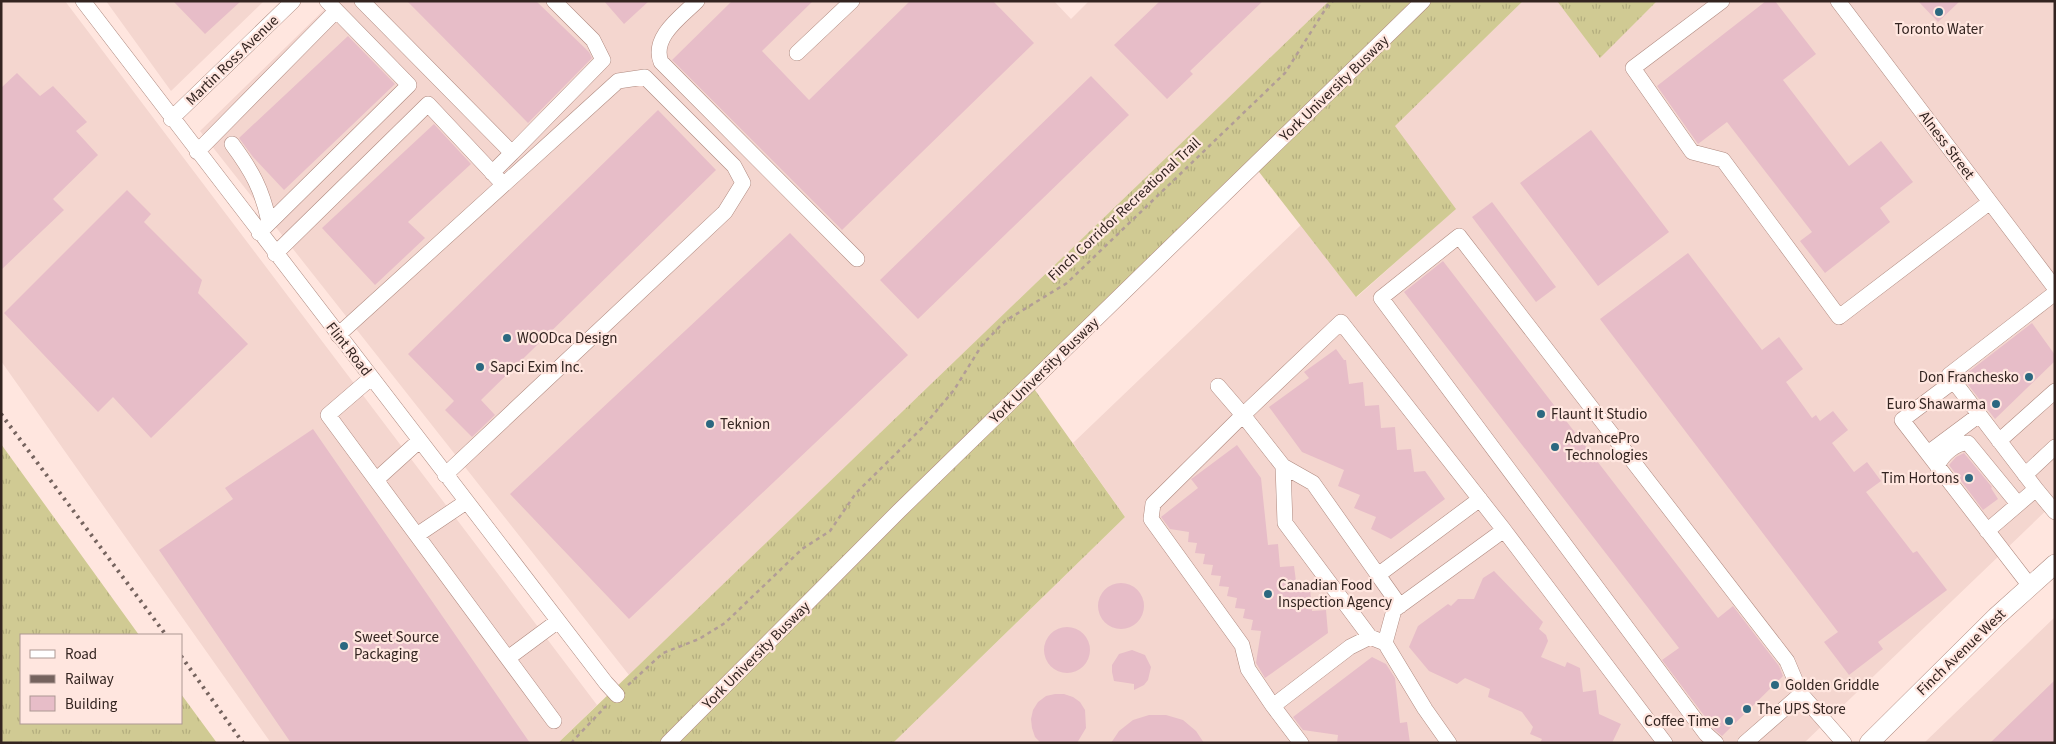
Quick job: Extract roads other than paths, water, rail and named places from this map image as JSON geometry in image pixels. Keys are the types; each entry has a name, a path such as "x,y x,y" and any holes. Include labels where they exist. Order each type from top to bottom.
{"main road":[{"name":"Finch Avenue West","path":"1870,743 1996,617 2055,564"}],"street":[{"name":"Flint Road","path":"83,1 197,152 264,228 275,254 602,679 617,695"},
{"name":"Martin Ross Avenue","path":"171,119 293,1"},
{"path":"362,1 512,153"},
{"path":"492,173 603,60 593,40 554,1"},
{"path":"697,1 670,28 663,38 659,52 661,62 857,260"},
{"path":"797,53 852,1"},
{"name":"York University Busway","path":"668,743 899,511 1423,1"},
{"path":"1722,1 1633,68 1692,152 1723,160 1839,317 1990,202"},
{"name":"Alness Street","path":"1838,1 2055,288"},
{"path":"197,152 332,6 409,85 264,228"},
{"path":"338,335 618,82 644,78 734,166 743,184 724,212 445,475"},
{"path":"275,254 428,104 503,184"},
{"path":"232,144 252,172 264,199 264,228"},
{"path":"1716,743 1706,734 1381,298 1459,236 1787,661 1801,694 1844,743"},
{"path":"2030,586 1902,420 1947,386 1949,375 2055,293"},
{"path":"1301,743 1248,669 1242,645 1151,519 1153,504 1341,322 1504,530 1665,743"},
{"path":"1949,375 2055,512"},
{"path":"371,378 328,415 554,721"},
{"path":"1218,386 1283,466 1312,483 1400,606"},
{"path":"1999,441 2055,391"},
{"path":"1928,453 1979,415"},
{"path":"376,480 419,441"},
{"path":"1938,466 1941,459 1952,448 1962,443 1968,443 2018,504"},
{"path":"2025,475 2055,448"},
{"path":"1283,466 1285,523 1370,637 1385,643 1425,709 1449,743"},
{"path":"1988,530 2036,489"},
{"path":"1378,575 1480,499"},
{"path":"417,535 466,502"},
{"path":"1385,643 1394,610 1504,530"},
{"path":"508,658 558,621"},
{"path":"1273,706 1350,648 1370,637"},
{"path":"1745,743 1801,694"}],"railway":[{"path":"1,414 165,634"},
{"path":"182,657 243,743"}],"place":[{"name":"Toronto Water","path":"1939,12"},
{"name":"WOODca Design","path":"507,338"},
{"name":"Sapci Exim Inc.","path":"480,367"},
{"name":"Don Franchesko","path":"2029,377"},
{"name":"Euro Shawarma","path":"1996,404"},
{"name":"Flaunt It Studio","path":"1541,414"},
{"name":"Teknion","path":"710,424"},
{"name":"AdvancePro Technologies","path":"1555,447"},
{"name":"Tim Hortons","path":"1969,478"},
{"name":"Canadian Food Inspection Agency","path":"1268,594"},
{"name":"Sweet Source Packaging","path":"344,646"},
{"name":"Golden Griddle","path":"1775,685"},
{"name":"The UPS Store","path":"1747,709"},
{"name":"Coffee Time","path":"1729,721"}]}
